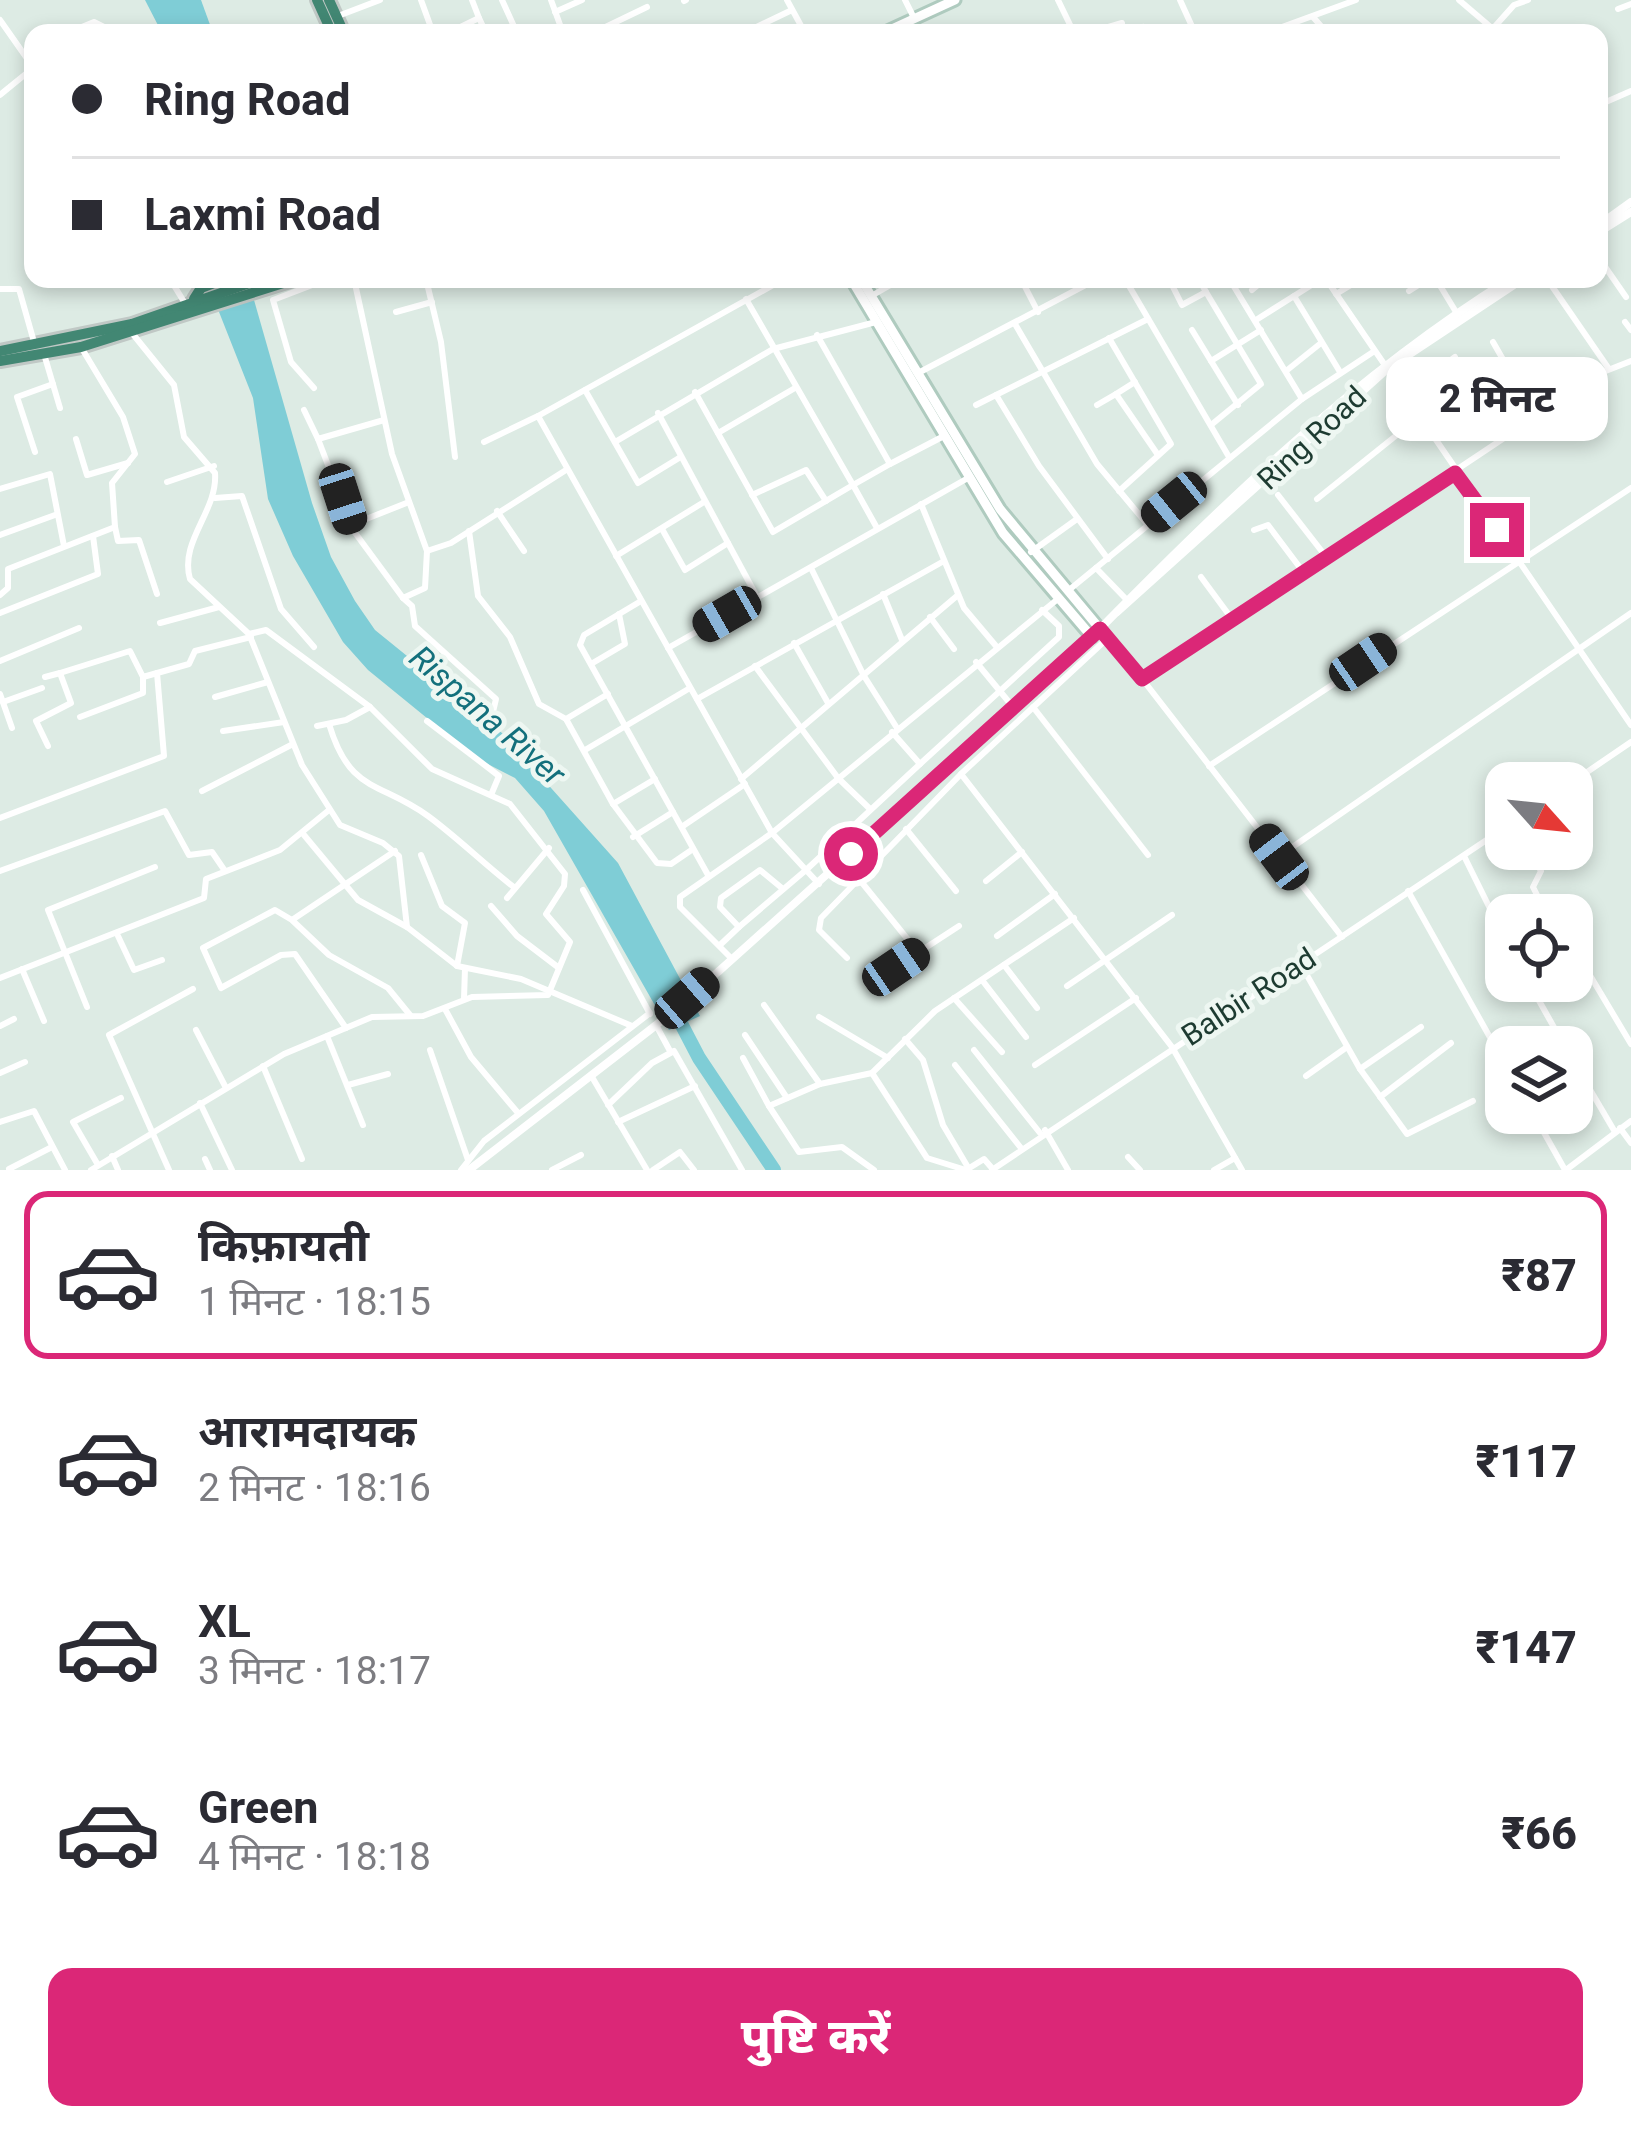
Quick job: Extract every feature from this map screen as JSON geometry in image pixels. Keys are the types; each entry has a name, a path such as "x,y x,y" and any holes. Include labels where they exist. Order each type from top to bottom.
{"highway":[{"path":"329,0 341,24"},
{"path":"199,300 213,288"},
{"path":"0,361 132,324 234,288"},
{"path":"0,351 81,347 131,333 199,300 254,288"}],"main road":[{"path":"905,24 955,0"},
{"path":"855,288 1062,596"},
{"path":"866,288 944,436 1012,545 1101,634"}],"street":[{"path":"338,16 380,0"},
{"path":"472,0 481,24"},
{"path":"550,0 559,24"},
{"path":"555,13 582,0"},
{"path":"787,0 800,24"},
{"path":"905,0 914,18"},
{"path":"1292,24 1356,0"},
{"path":"1459,0 1488,24"},
{"path":"1500,24 1514,5 1528,0"},
{"path":"1618,9 1631,4"},
{"path":"612,24 647,7"},
{"path":"762,24 792,10"},
{"path":"1313,17 1319,24"},
{"path":"466,24 478,18"},
{"path":"0,20 24,48"},
{"path":"0,37 8,30"},
{"path":"0,95 24,75"},
{"path":"1608,271 1626,297"},
{"path":"182,288 199,300"},
{"path":"304,288 273,300 292,364 314,388"},
{"path":"356,288 384,420 427,551 424,590 403,598"},
{"path":"428,288 455,457"},
{"path":"484,442 767,288"},
{"path":"871,296 885,288"},
{"path":"1026,288 1038,312"},
{"path":"913,376 1081,288"},
{"path":"1130,288 1229,458"},
{"path":"1174,288 1182,305 1206,292"},
{"path":"1204,288 1261,384 1210,425"},
{"path":"1235,288 1303,399"},
{"path":"1256,320 1308,288"},
{"path":"1331,288 1631,725"},
{"path":"1336,294 1346,288"},
{"path":"1409,291 1416,288"},
{"path":"1441,288 1456,312"},
{"name":"Ring Road","path":"466,1166 655,1026 1101,634 1126,599 1384,367 1495,288"},
{"name":"Ring Road","path":"1114,613 1384,367 1509,288"},
{"path":"1552,288 1609,369"},
{"path":"0,289 19,289 60,408"},
{"path":"1294,296 1340,372"},
{"path":"746,299 877,528"},
{"path":"396,312 432,302"},
{"path":"976,405 1148,319"},
{"path":"615,442 773,349 876,322"},
{"path":"1624,322 1631,330"},
{"path":"1015,324 1097,464 1147,524"},
{"path":"1192,330 1238,405"},
{"path":"1211,361 1262,330"},
{"path":"131,333 178,390 184,436 214,466 215,498 188,552 187,569 195,586 250,636 293,744 329,810 345,831 394,851 404,873 406,927"},
{"path":"817,335 890,464"},
{"path":"1109,338 1171,444 1119,491"},
{"path":"1493,342 1536,417"},
{"path":"1285,371 1321,343"},
{"path":"81,347 127,424 133,461"},
{"path":"732,959 678,902 708,875 772,832 1303,399 1373,352"},
{"path":"1402,396 1455,357"},
{"path":"1142,679 1609,369 1631,361"},
{"path":"1096,405 1135,382"},
{"path":"35,452 17,398 52,385"},
{"path":"718,433 795,388"},
{"path":"585,390 638,483 679,458"},
{"path":"695,392 776,532 944,436"},
{"path":"1116,394 1159,455"},
{"path":"996,395 1108,559"},
{"path":"1317,500 1419,419 1461,399"},
{"path":"304,410 351,525 412,606 415,626 496,699 492,716"},
{"path":"658,413 757,596"},
{"path":"538,416 772,832 819,884"},
{"path":"318,439 384,420"},
{"path":"76,440 87,475 133,461"},
{"path":"133,461 112,483 115,527 118,541 140,540 158,594"},
{"path":"166,482 214,466"},
{"path":"427,551 566,470"},
{"path":"752,495 806,470 826,501"},
{"path":"0,489 49,472 64,546"},
{"path":"668,648 968,478"},
{"path":"1209,766 1631,488"},
{"path":"1278,495 1327,558"},
{"path":"215,498 242,496 280,609 314,647"},
{"path":"351,525 410,502"},
{"path":"616,556 704,502"},
{"path":"921,504 958,595 996,646"},
{"path":"497,511 524,551"},
{"path":"0,535 55,515"},
{"path":"1031,552 1077,519"},
{"path":"1254,530 1268,525 1304,573"},
{"path":"0,595 8,590 8,569 115,527"},
{"path":"662,528 688,570 728,544"},
{"path":"469,530 478,596 510,638 538,704 566,719 633,837 661,864 693,849"},
{"path":"0,613 98,574 93,536"},
{"path":"697,699 944,561"},
{"path":"811,566 864,676 920,764"},
{"path":"1096,568 1126,599"},
{"path":"1201,578 1232,619"},
{"path":"883,594 902,640"},
{"path":"682,827 743,782 958,595"},
{"path":"641,601 581,637 591,664 708,875"},
{"path":"160,623 219,607"},
{"path":"720,945 1059,638 1059,626 1042,610"},
{"path":"1279,857 1631,613"},
{"path":"591,664 625,644 620,614"},
{"path":"930,617 954,650"},
{"path":"0,662 79,628"},
{"path":"143,677 189,664 195,651 266,630 370,707 432,769 517,809 566,878 546,914 570,942 548,994"},
{"path":"847,958 817,926 906,829 1101,634 1142,679 1342,937"},
{"path":"794,644 828,704"},
{"path":"45,677 130,651 143,677 143,693 80,717"},
{"path":"976,662 1013,707"},
{"path":"755,666 838,778 869,808"},
{"path":"48,746 36,721 71,704 60,673"},
{"path":"0,818 164,756 157,673"},
{"path":"215,697 268,682"},
{"path":"12,728 1,698 42,688"},
{"path":"584,750 690,688"},
{"path":"566,719 608,694"},
{"path":"316,726 370,707"},
{"path":"1033,707 1148,855"},
{"path":"427,721 499,776 491,795"},
{"path":"223,731 284,722"},
{"path":"329,724 342,755 364,783 418,809 514,888"},
{"path":"1593,768 1631,742"},
{"path":"202,791 293,744"},
{"path":"962,774 1172,1047 1242,1170"},
{"path":"613,804 655,779"},
{"path":"0,978 204,898 204,880 244,867 304,834 329,810"},
{"path":"0,871 162,811 189,855 212,851 225,871"},
{"path":"633,837 673,812"},
{"path":"906,829 956,891"},
{"path":"304,834 358,900 461,967 521,980 548,994 618,1016 632,1026"},
{"name":"Balbir Road","path":"872,1072 927,1158 969,1169 984,1159 992,1169 1485,842"},
{"path":"507,898 548,848"},
{"path":"292,920 394,851"},
{"path":"986,881 1022,852"},
{"path":"421,855 442,906 465,923 464,999"},
{"path":"1464,856 1485,898"},
{"path":"87,1006 48,909 154,867"},
{"path":"740,927 720,907 721,898 763,869 783,889"},
{"path":"859,879 918,952"},
{"path":"583,890 670,1051 742,1170"},
{"path":"1408,891 1485,1028"},
{"path":"997,936 1055,894"},
{"path":"491,906 521,940 560,968"},
{"path":"346,1028 295,954 281,955 224,987 216,985 205,945 275,910 329,955 388,988 410,1015"},
{"path":"1067,986 1172,915"},
{"path":"770,1106 820,1084 872,1072 954,998 1074,918"},
{"path":"873,982 959,926"},
{"path":"118,935 134,970 162,960"},
{"path":"1300,963 1360,1069 1411,1135 1473,1101"},
{"path":"1004,965 1037,1008"},
{"path":"22,969 44,1021"},
{"path":"982,980 1026,1037"},
{"path":"1593,980 1631,1043"},
{"path":"169,1170 109,1034 194,989"},
{"path":"121,1097 73,1122 94,1168 225,1086 378,1014 445,1009 464,999 548,994"},
{"path":"954,998 1001,1052"},
{"path":"1035,1065 1136,998"},
{"path":"764,1005 820,1084"},
{"path":"445,1009 471,1058 519,1114"},
{"path":"430,1050 466,1166 519,1114 650,1013"},
{"path":"819,1017 888,1058"},
{"path":"0,1026 14,1019"},
{"path":"1360,1069 1421,1027"},
{"path":"196,1030 225,1086"},
{"path":"745,1035 787,1098"},
{"path":"327,1036 363,1125"},
{"path":"905,1039 923,1060 943,1125 969,1169"},
{"path":"1379,1097 1451,1043"},
{"path":"1306,1076 1347,1047"},
{"path":"974,1050 1043,1132 1068,1170"},
{"path":"608,1105 670,1051"},
{"path":"743,1058 799,1152 842,1147 874,1170"},
{"path":"0,1073 25,1062"},
{"path":"955,1065 1021,1148"},
{"path":"263,1066 302,1159"},
{"path":"348,1084 388,1074"},
{"path":"592,1077 650,1170 680,1152 694,1170"},
{"path":"618,1122 695,1086"},
{"path":"1593,1092 1631,1143"},
{"path":"200,1103 232,1170"},
{"path":"0,1122 34,1111 64,1170"},
{"path":"1544,1134 1565,1170 1631,1121"},
{"path":"9,1169 52,1147"},
{"path":"552,1170 580,1155"},
{"path":"112,1156 118,1170"},
{"path":"1129,1157 1140,1170"},
{"path":"1214,1170 1235,1158"},
{"path":"206,1159 210,1170"}],"water":[{"path":"145,0 201,0 210,24 157,24"},
{"path":"210,288 251,288 312,503 331,557 355,601 375,630 502,733 618,863 700,1016 669,1030 544,811 515,778 476,758 368,670 343,642 293,556 268,499 253,398"}],"waterway":[{"name":"Rispana River","path":"675,1012 699,1058 774,1170"}],"route":[{"path":"851,854 1100,629 1121,648 1142,679 1455,473 1497,530"}]}
